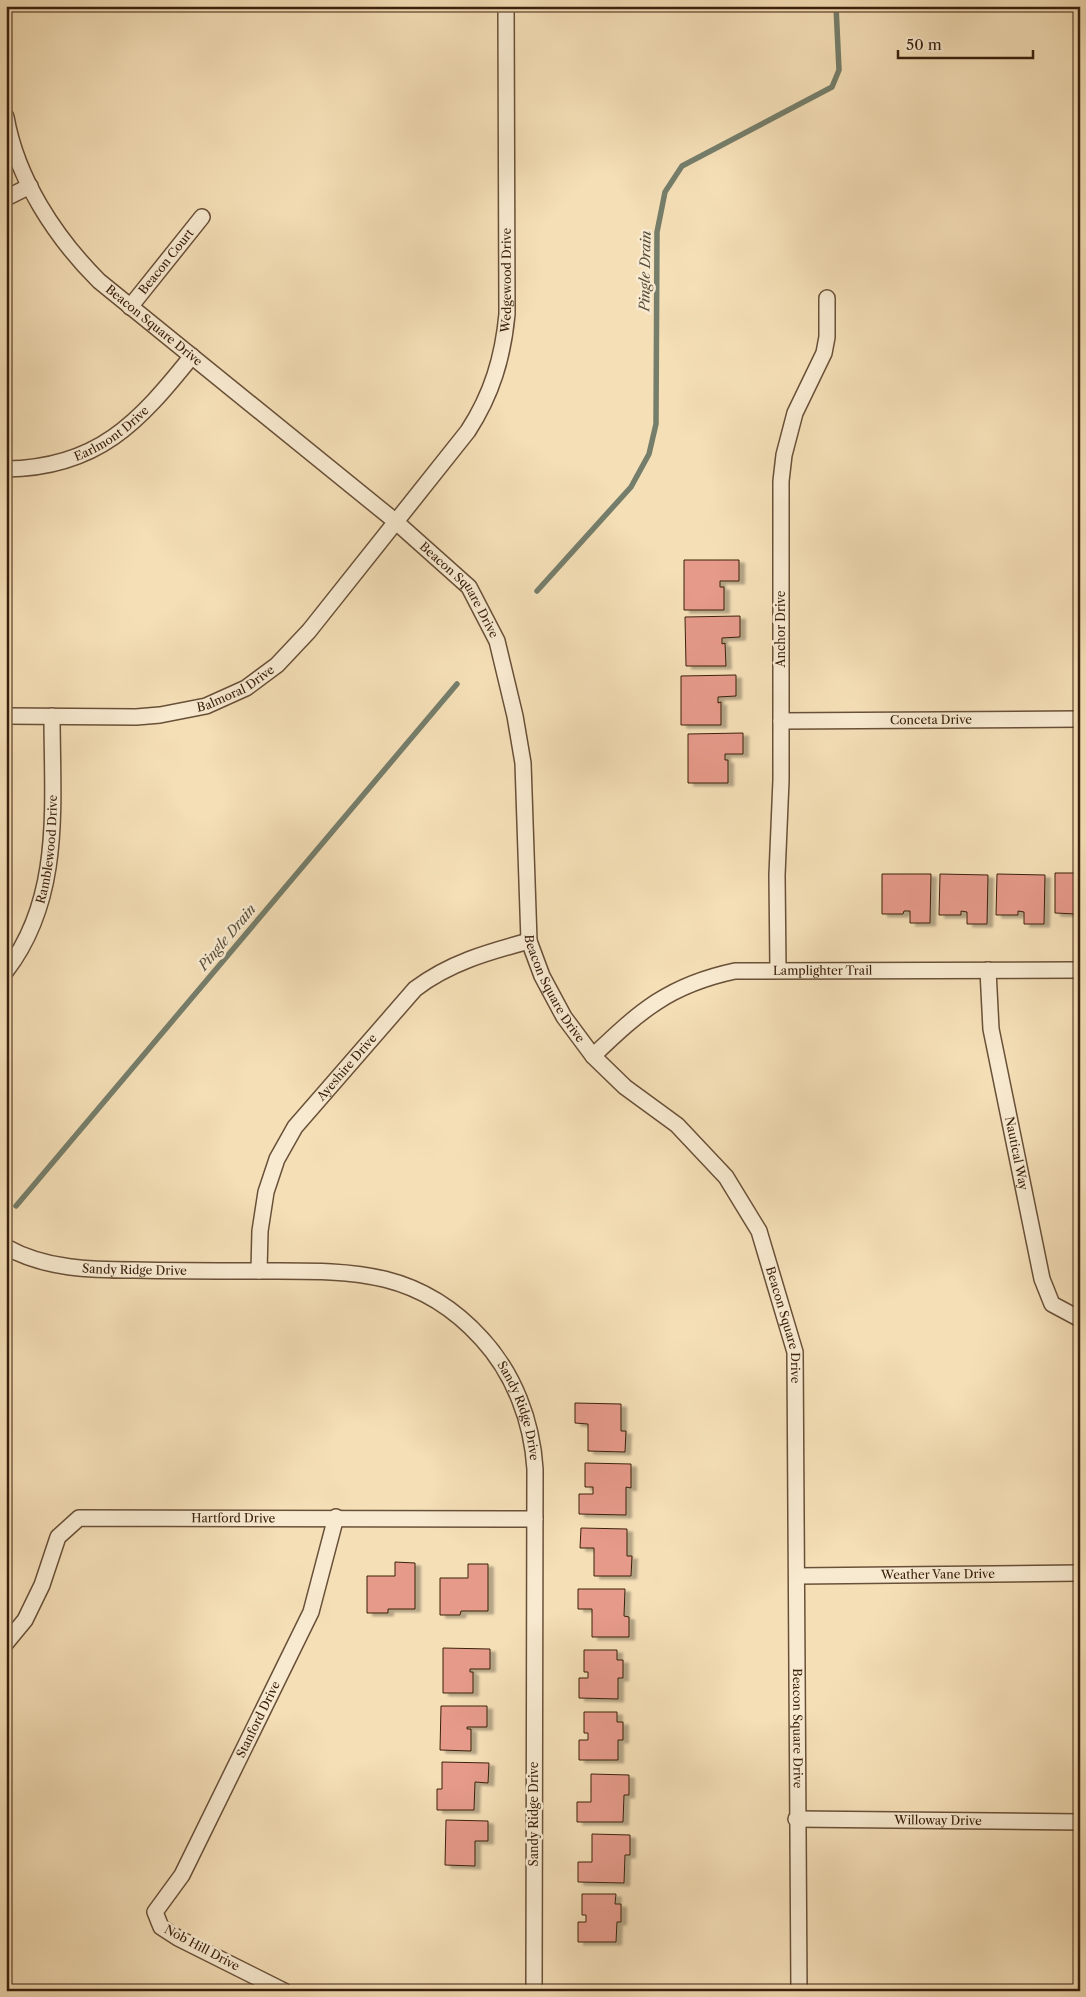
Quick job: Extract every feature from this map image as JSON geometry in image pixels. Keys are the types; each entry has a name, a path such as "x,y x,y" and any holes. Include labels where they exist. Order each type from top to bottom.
{"street":[{"name":"Wedgewood Drive","path":"395,521 476,420 489,394 502,356 507,314 506,6"},
{"name":"Beacon Square Drive","path":"6,117 14,147 30,186 60,237 79,261 130,307 395,521 469,587 497,641 515,716 523,763 529,941 551,995 577,1037 593,1056 625,1087 677,1125 726,1177 759,1231 795,1352 797,1576 796,1819 799,1991"},
{"path":"6,198 30,186"},
{"name":"Beacon Court","path":"130,307 202,217"},
{"name":"Anchor Drive","path":"778,970 777,875 781,721 780,508 784,455 795,413 824,353 827,337 828,298"},
{"name":"Earlmont Drive","path":"6,469 58,462 99,447 119,434 150,408 192,356"},
{"name":"Balmoral Drive","path":"6,716 136,717 183,712 220,701 246,688 277,665 303,637 395,521"},
{"name":"Ramblewood Drive","path":"6,971 33,926 49,871 52,716"},
{"name":"Conceta Drive","path":"781,721 1080,720"},
{"name":"Ayeshire Drive","path":"259,1271 260,1231 266,1192 277,1160 294,1127 414,989 429,978 472,956 529,941"},
{"name":"Nautical Way","path":"988,970 991,1029 1042,1279 1052,1304 1080,1319"},
{"name":"Lamplighter Trail","path":"593,1056 634,1017 670,992 713,976 736,971 1080,970"},
{"name":"Sandy Ridge Drive","path":"6,1246 30,1257 76,1268 326,1271 373,1275 402,1285 438,1302 470,1326 500,1360 512,1381 521,1403 533,1445 535,1519 534,1991"},
{"name":"Hartford Drive","path":"6,1642 25,1620 42,1586 58,1537 79,1518 535,1519"},
{"name":"Stanford Drive","path":"155,1912 182,1875 312,1612 336,1518"},
{"name":"Weather Vane Drive","path":"797,1576 1080,1573"},
{"name":"Willoway Drive","path":"796,1819 1080,1822"},
{"name":"Nob Hill Drive","path":"155,1912 161,1927 178,1938 284,1991"}],"building":[{"path":"684,560 739,560 739,581 720,581 720,587 724,587 724,610 684,610"},
{"path":"740,616 740,637 722,638 722,644 725,643 726,666 686,666 685,617"},
{"path":"736,675 736,696 718,697 718,703 721,702 721,725 681,725 681,676"},
{"path":"743,733 743,754 725,754 725,760 728,760 728,783 688,783 688,734"},
{"path":"1055,873 1080,873 1080,911 1077,910 1077,914 1055,913"},
{"path":"882,874 931,874 930,923 910,923 910,911 904,911 903,914 882,914"},
{"path":"940,874 988,875 987,924 967,924 967,912 961,911 961,915 939,915"},
{"path":"997,874 1045,875 1044,924 1024,924 1024,912 1018,911 1018,915 996,915"},
{"path":"575,1403 621,1404 621,1431 626,1431 625,1452 588,1451 588,1424 575,1423"},
{"path":"585,1463 631,1464 631,1488 626,1487 626,1515 579,1514 579,1494 593,1494 593,1487 585,1487"},
{"path":"581,1528 627,1529 627,1556 632,1556 631,1576 594,1576 594,1548 580,1548"},
{"path":"395,1562 415,1563 415,1609 388,1609 388,1613 367,1613 367,1576 395,1576"},
{"path":"468,1564 488,1564 488,1611 461,1611 460,1615 440,1615 440,1578 468,1578"},
{"path":"578,1589 625,1589 624,1616 629,1617 629,1637 592,1637 592,1609 578,1609"},
{"path":"443,1648 490,1649 490,1669 470,1669 470,1672 473,1672 473,1693 443,1693"},
{"path":"584,1650 617,1650 617,1660 623,1660 623,1678 618,1678 618,1699 579,1698 579,1678 588,1678 588,1672 584,1672"},
{"path":"441,1706 487,1706 487,1727 467,1727 467,1729 471,1729 471,1751 440,1750"},
{"path":"584,1712 617,1712 617,1722 623,1722 623,1740 618,1740 618,1760 579,1760 579,1740 588,1740 588,1733 584,1733"},
{"path":"442,1762 489,1763 488,1783 475,1782 474,1810 437,1810 437,1789 442,1789"},
{"path":"591,1774 629,1775 629,1795 624,1795 623,1822 577,1822 577,1802 591,1802"},
{"path":"446,1820 488,1821 488,1841 475,1841 475,1866 445,1865"},
{"path":"592,1834 630,1835 630,1855 625,1855 624,1883 578,1882 578,1862 592,1862"},
{"path":"582,1894 616,1894 615,1904 621,1904 621,1922 617,1922 616,1942 578,1942 578,1922 586,1922 586,1915 582,1915"}],"waterway":[{"name":"Pingle Drain","path":"537,591 631,487 649,454 656,424 657,232 665,192 682,166 832,87 839,70 836,6"},
{"name":"Pingle Drain","path":"16,1206 457,684"}]}
